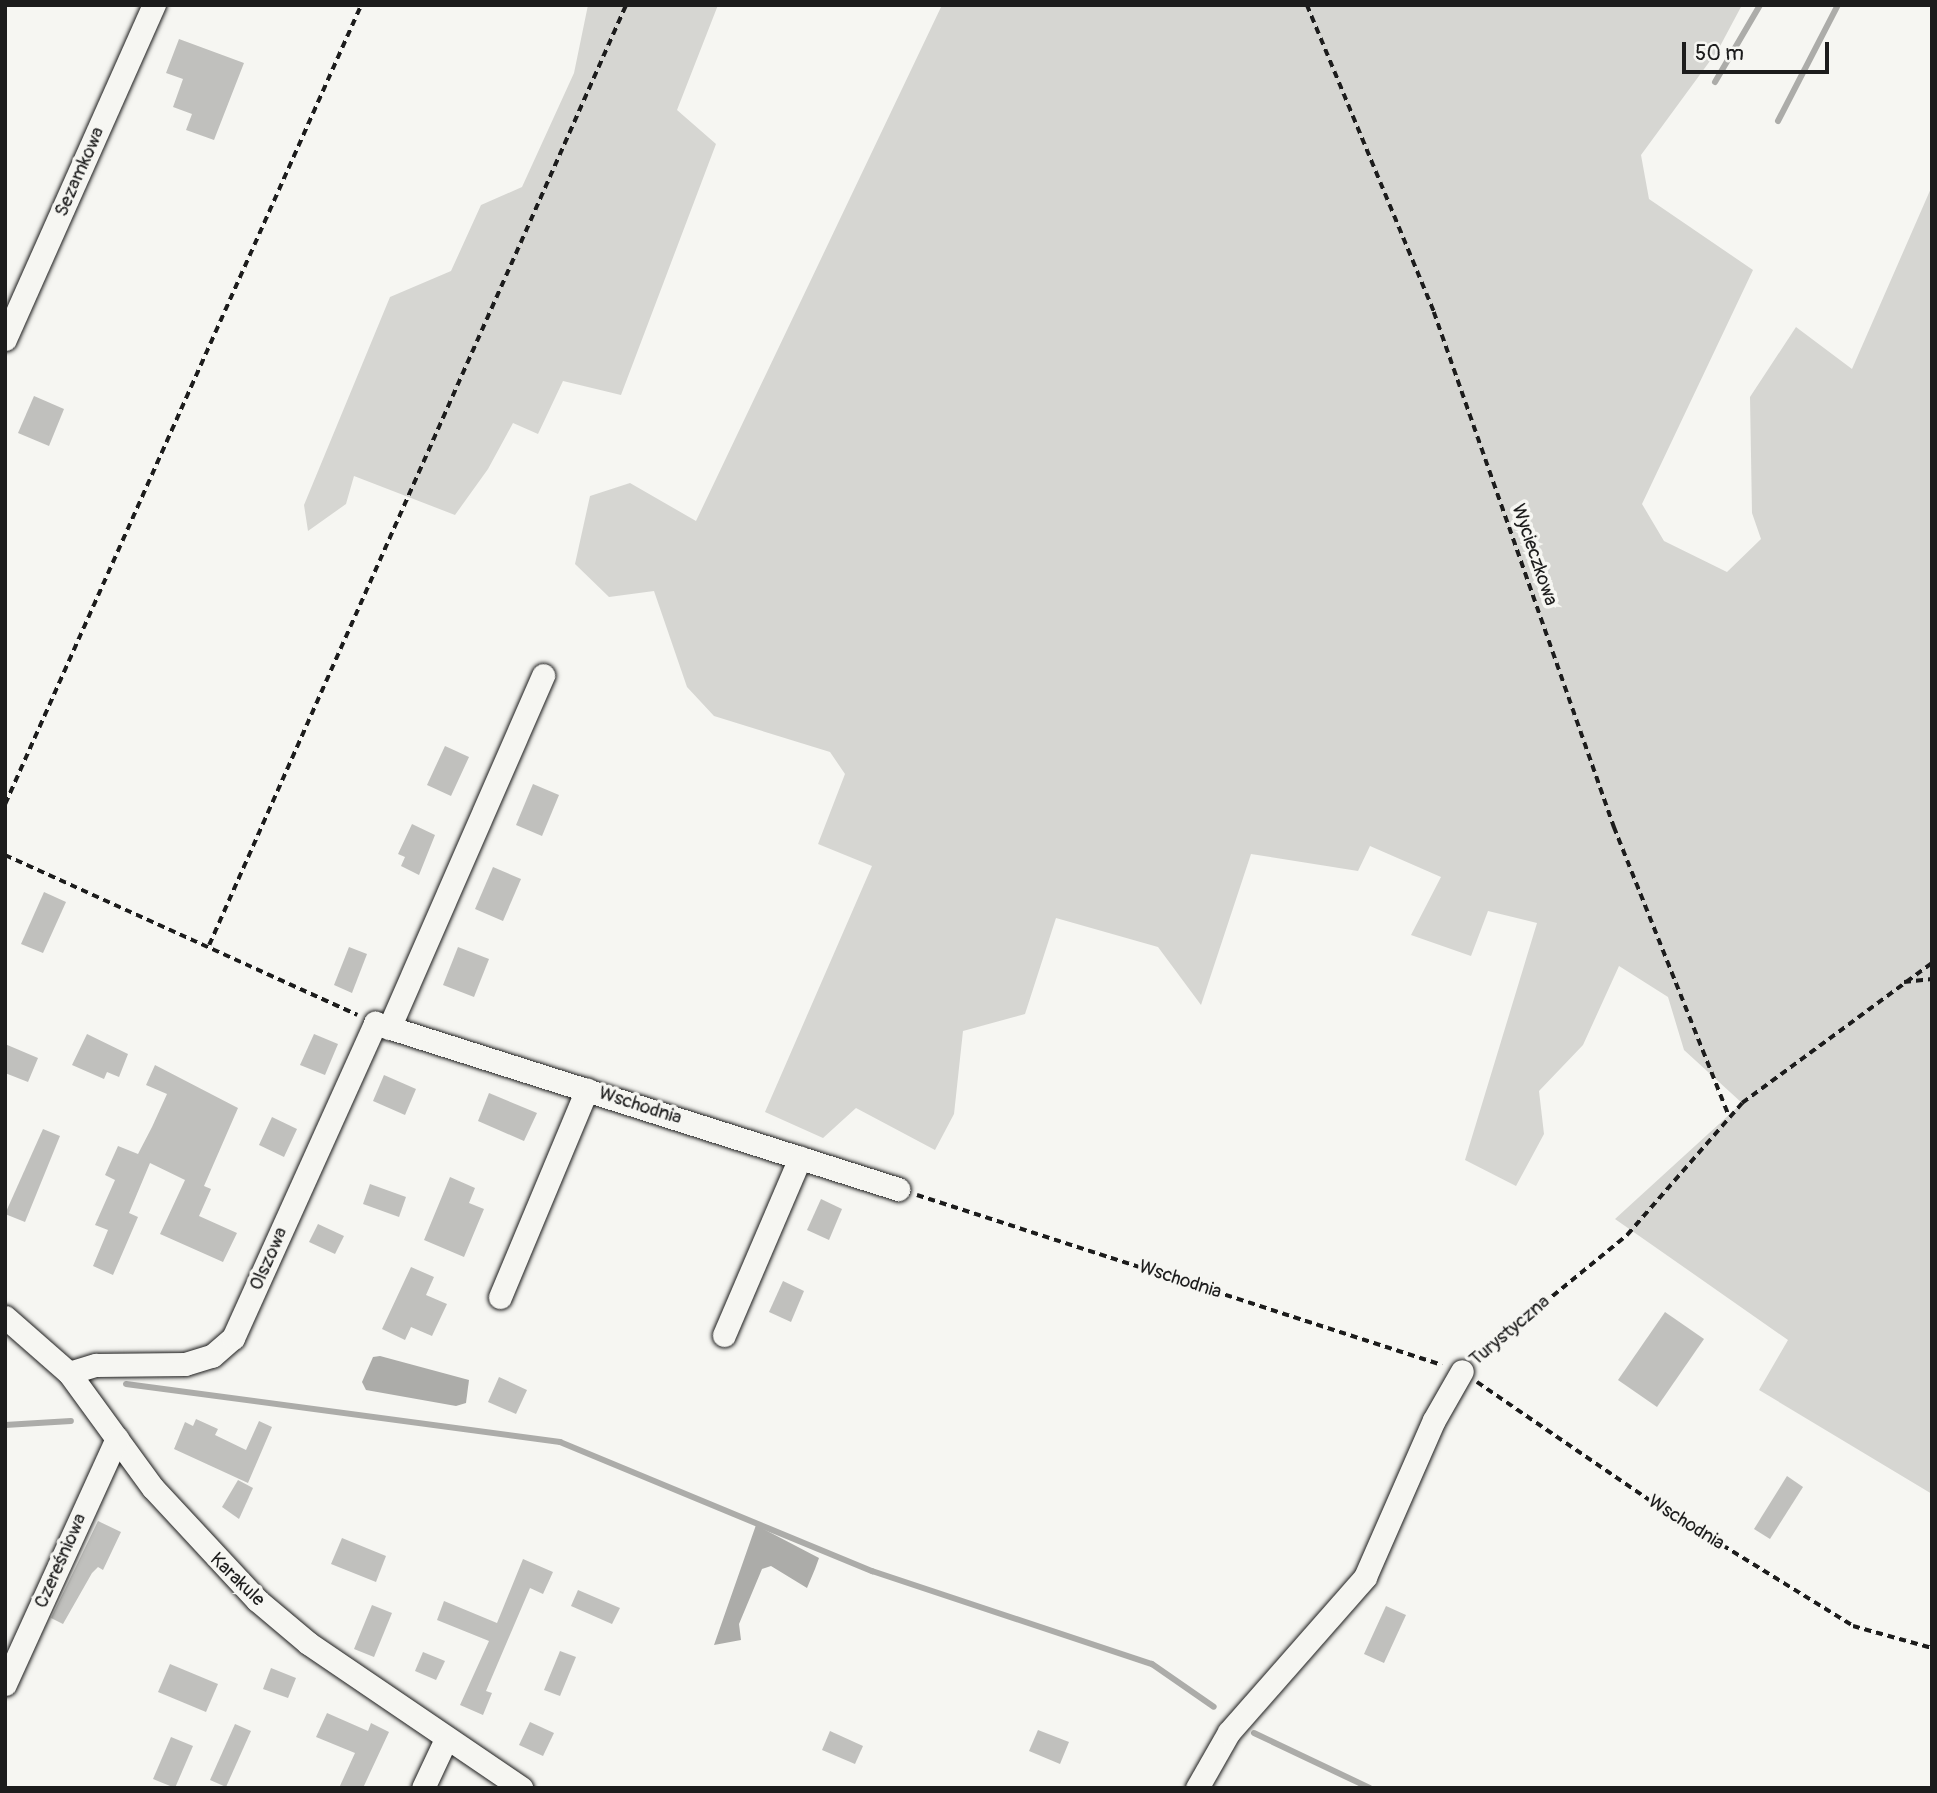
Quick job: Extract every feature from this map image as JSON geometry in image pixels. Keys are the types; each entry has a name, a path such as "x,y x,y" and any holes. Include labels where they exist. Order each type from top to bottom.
{"street":[{"name":"Sezamkowa","path":"5,340 154,5"},
{"name":"Olszowa","path":"69,1373 96,1365 185,1364 212,1356 233,1338 382,1025 543,675"},
{"name":"Wschodnia","path":"382,1025 898,1189"},
{"path":"500,1297 587,1089"},
{"path":"724,1335 800,1158"},
{"name":"Karakule","path":"5,1317 69,1373 207,1551 257,1600 308,1643 446,1740 521,1788"},
{"name":"Turystyczna","path":"1197,1788 1229,1732 1365,1577 1429,1430 1462,1371"},
{"name":"Czereśniowa","path":"5,1684 117,1438"},
{"path":"423,1788 446,1740"}],"path":[{"path":"5,804 361,5"},
{"path":"209,945 626,5"},
{"name":"Wycieczkowa","path":"1307,5 1434,312 1614,827 1729,1116"},
{"path":"5,855 382,1025"},
{"name":"Turystyczna","path":"1462,1371 1626,1235 1729,1116 1902,982 1932,963"},
{"path":"1902,982 1932,979"},
{"name":"Wschodnia","path":"898,1189 1462,1371 1651,1501 1853,1626 1932,1648"}],"shaded area":[{"path":"588,5 718,5 677,110 716,144 621,395 563,381 538,434 513,423 488,469 455,515 354,476 346,504 308,531 304,505 390,297 451,271 481,205 522,187 574,73"},
{"path":"942,5 1742,5 1718,50 1641,155 1649,199 1753,270 1642,504 1664,541 1727,572 1761,539 1752,513 1750,397 1796,327 1852,369 1932,186 1932,1494 1759,1390 1788,1340 1615,1219 1742,1103 1684,1050 1668,997 1619,966 1583,1045 1539,1091 1544,1134 1516,1186 1465,1160 1537,923 1488,911 1471,956 1411,935 1441,877 1370,846 1358,871 1251,854 1201,1005 1158,947 1056,918 1025,1014 963,1031 954,1114 935,1150 856,1108 823,1138 765,1112 872,866 818,844 845,774 830,752 714,716 687,687 654,591 609,597 575,564 590,496 630,483 696,521"},
{"path":"380,1356 469,1380 466,1403 456,1406 366,1390 362,1382 373,1357"},
{"path":"756,1525 819,1558 807,1588 771,1566 762,1569 739,1624 741,1640 714,1645"}],"building":[{"path":"179,39 244,63 214,140 186,130 192,114 173,107 183,79 166,73"},
{"path":"34,396 64,409 49,446 18,433"},
{"path":"445,746 469,757 451,796 427,785"},
{"path":"533,784 559,795 542,836 516,825"},
{"path":"412,824 435,835 419,875 401,866 405,857 398,854"},
{"path":"493,867 521,879 503,921 475,909"},
{"path":"44,892 66,902 43,953 21,944"},
{"path":"349,947 367,954 352,993 334,985"},
{"path":"458,947 489,959 474,997 443,985"},
{"path":"87,1034 128,1054 119,1077 107,1072 104,1079 72,1065"},
{"path":"314,1034 338,1044 325,1075 300,1065"},
{"path":"5,1044 38,1058 28,1082 5,1073"},
{"path":"155,1065 238,1108 204,1186 211,1189 199,1216 237,1233 223,1262 160,1234 185,1180 150,1163 129,1213 138,1217 113,1275 93,1266 108,1230 95,1225 115,1180 105,1175 118,1146 138,1154 167,1094 146,1085"},
{"path":"384,1075 416,1089 405,1115 373,1101"},
{"path":"489,1093 537,1113 524,1141 478,1121"},
{"path":"272,1117 297,1129 284,1157 259,1145"},
{"path":"43,1129 60,1136 25,1222 5,1214"},
{"path":"450,1177 475,1188 469,1203 484,1209 464,1257 424,1240"},
{"path":"370,1184 406,1197 399,1217 363,1204"},
{"path":"821,1199 842,1209 829,1240 807,1230"},
{"path":"318,1224 344,1236 335,1254 309,1242"},
{"path":"411,1267 434,1277 426,1295 447,1304 432,1336 411,1327 405,1340 382,1329"},
{"path":"783,1281 804,1291 791,1322 769,1312"},
{"path":"1665,1312 1704,1339 1657,1407 1618,1380"},
{"path":"499,1377 527,1390 516,1414 488,1402"},
{"path":"196,1419 218,1429 215,1435 246,1450 259,1421 272,1427 248,1483 174,1449 185,1422 193,1426"},
{"path":"1787,1476 1803,1487 1770,1539 1754,1529"},
{"path":"238,1480 253,1488 239,1519 222,1507"},
{"path":"98,1521 121,1532 103,1570 98,1567 92,1573 63,1624 51,1618"},
{"path":"342,1538 386,1556 376,1582 331,1564"},
{"path":"523,1559 553,1572 543,1594 530,1588 486,1691 492,1693 483,1715 460,1705 489,1641 437,1620 444,1601 497,1623"},
{"path":"578,1590 620,1608 612,1624 571,1606"},
{"path":"372,1605 392,1613 374,1657 354,1649"},
{"path":"1386,1606 1406,1615 1384,1663 1364,1654"},
{"path":"560,1651 576,1657 560,1696 544,1690"},
{"path":"423,1652 445,1661 436,1680 415,1671"},
{"path":"170,1664 218,1684 206,1712 158,1692"},
{"path":"271,1668 296,1678 288,1698 263,1689"},
{"path":"327,1713 368,1731 371,1723 389,1732 363,1788 339,1788 355,1753 316,1737"},
{"path":"530,1722 554,1733 543,1756 519,1745"},
{"path":"235,1724 251,1731 226,1787 210,1780"},
{"path":"1038,1730 1069,1742 1060,1764 1029,1751"},
{"path":"830,1731 863,1746 855,1764 822,1750"},
{"path":"171,1737 193,1746 175,1788 153,1779"}],"waterway":[{"path":"1715,82 1760,5"},
{"path":"1778,121 1838,5"},
{"path":"126,1384 560,1442 872,1571 1152,1664 1214,1707"},
{"path":"5,1425 71,1421"},
{"path":"1254,1733 1370,1788"}]}
